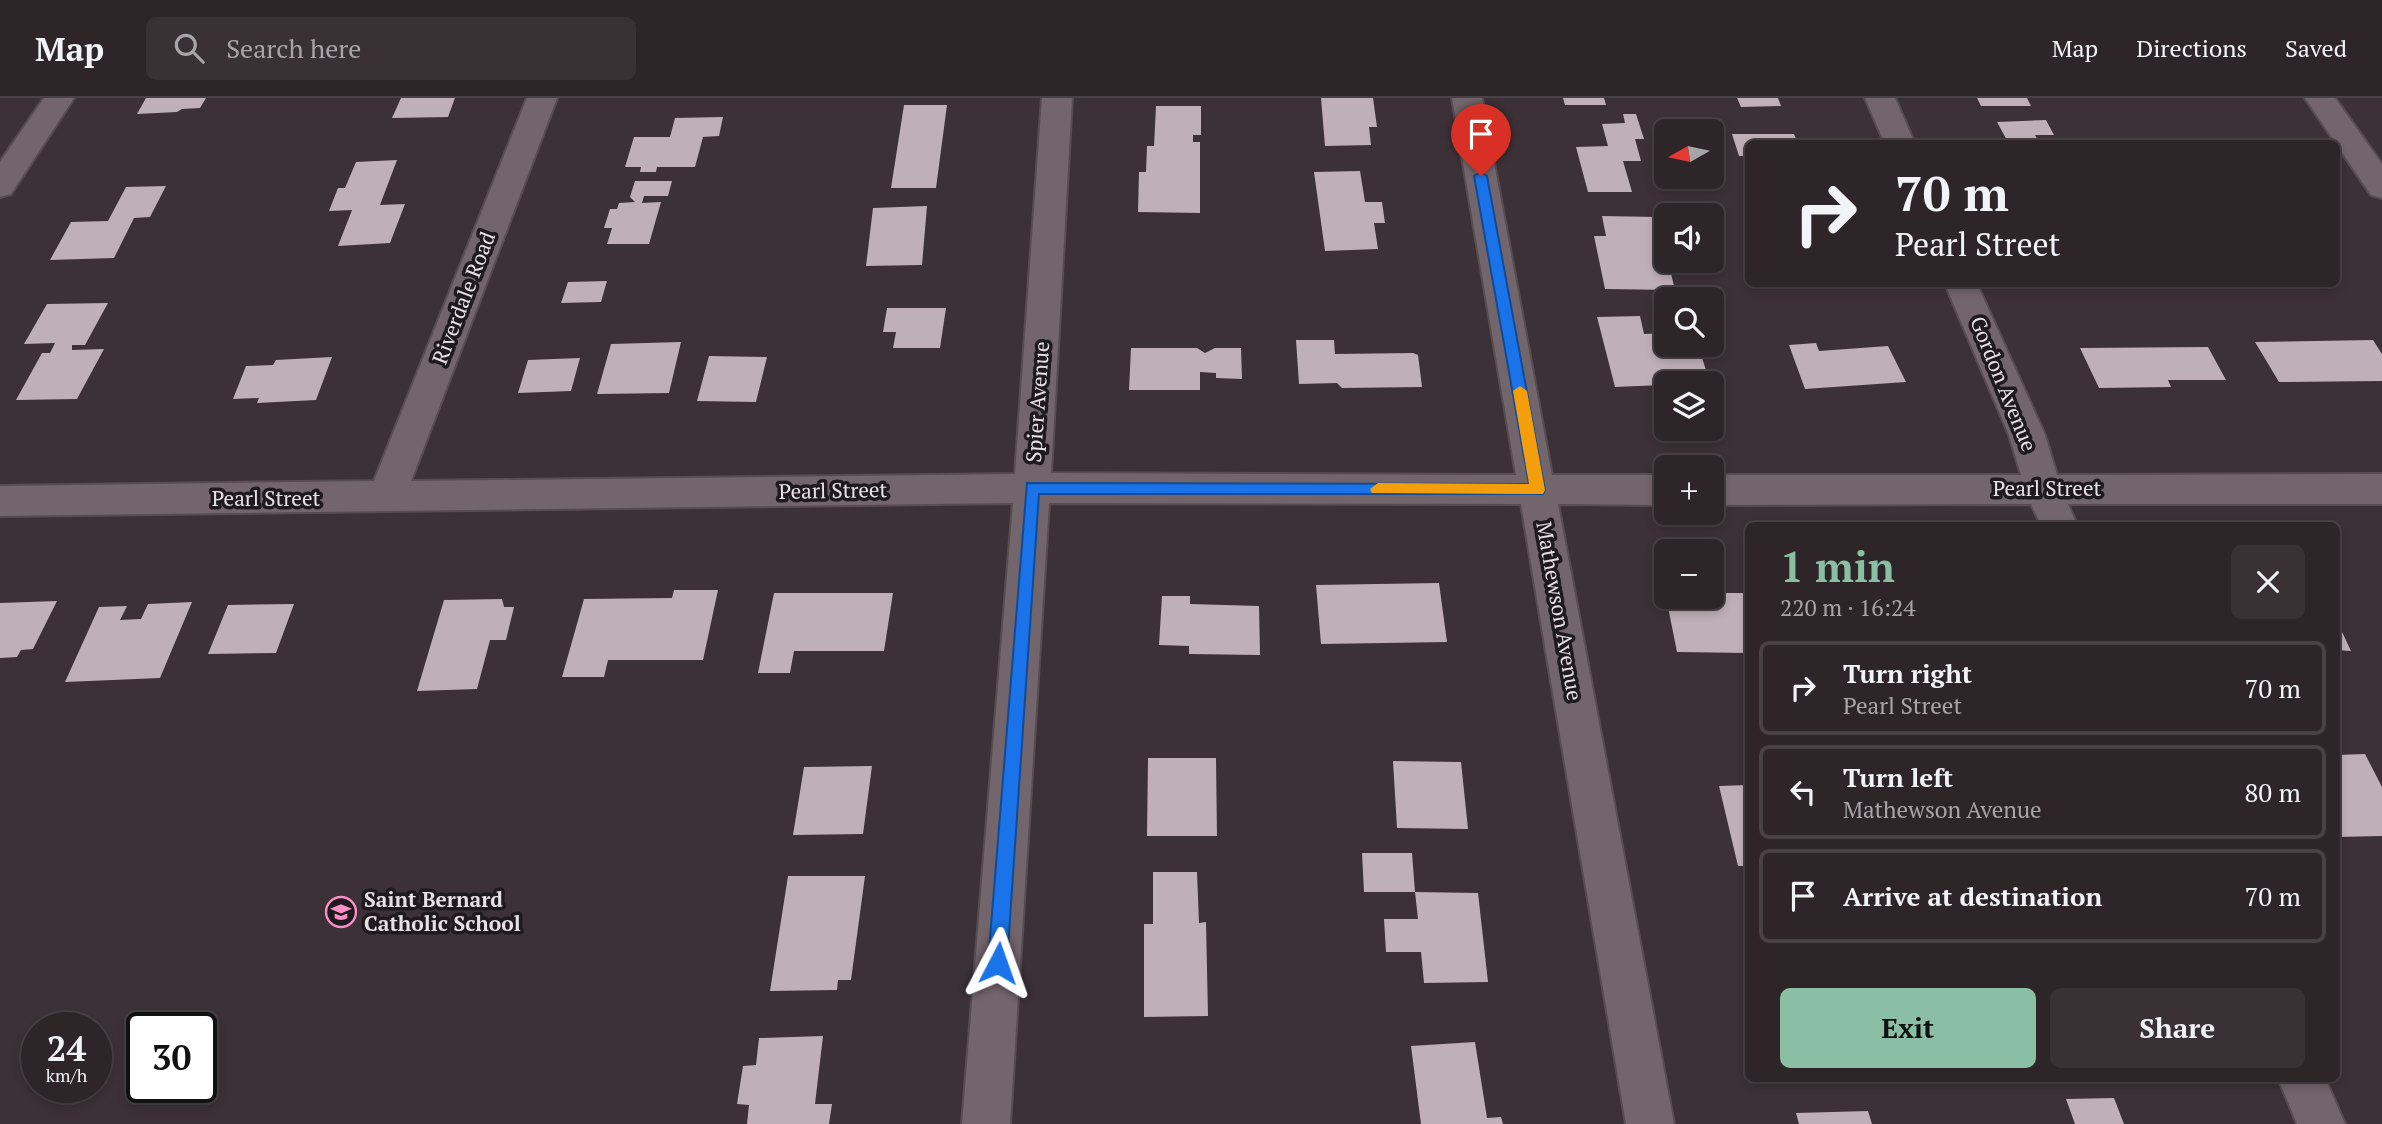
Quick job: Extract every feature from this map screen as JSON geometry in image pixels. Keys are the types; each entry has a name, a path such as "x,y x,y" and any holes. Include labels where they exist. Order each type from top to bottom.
{"street":[{"path":"0,186 60,98"},
{"name":"Riverdale Road","path":"386,498 542,98"},
{"name":"Spier Avenue","path":"986,1124 1058,98"},
{"name":"Mathewson Avenue","path":"1467,98 1650,1124"},
{"path":"1880,98 1898,140"},
{"path":"2320,98 2382,187"},
{"name":"Gordon Avenue","path":"1962,287 2027,435 2043,489 2058,522"},
{"name":"Pearl Street","path":"0,501 1032,488 1654,490"},
{"name":"Pearl Street","path":"1724,490 2382,489"},
{"path":"2303,1082 2321,1124"}],"building":[{"path":"146,98 206,98 200,108 137,114"},
{"path":"401,98 455,98 448,117 392,118"},
{"path":"1321,98 1373,98 1377,127 1369,127 1371,145 1325,146"},
{"path":"1563,98 1604,98 1606,105 1565,105"},
{"path":"1737,98 1778,98 1781,106 1741,107"},
{"path":"1977,98 2027,98 2031,106 1981,106"},
{"path":"904,105 947,105 936,188 891,188"},
{"path":"1156,106 1201,106 1201,135 1193,135 1193,142 1200,142 1200,213 1138,212 1139,172 1146,172 1147,146 1154,146"},
{"path":"1623,114 1636,114 1644,139 1635,139 1641,161 1623,161 1632,192 1588,192 1576,147 1608,146 1602,124 1625,123"},
{"path":"723,117 719,136 703,137 695,167 657,167 656,172 640,172 641,167 625,167 634,137 670,137 675,118"},
{"path":"2046,120 2054,135 2035,135 2038,140 2007,140 1997,122"},
{"path":"1732,134 1794,134 1796,140 1745,140 1745,156 1739,156"},
{"path":"397,160 380,205 405,204 390,243 338,246 352,210 329,211 338,188 345,188 356,162"},
{"path":"1360,171 1365,202 1382,202 1385,223 1374,223 1378,249 1325,251 1314,172"},
{"path":"635,181 672,181 668,196 644,196 642,203 661,202 649,244 607,244 612,228 604,228 610,209 617,209 619,203 635,202 630,197"},
{"path":"166,186 150,217 134,218 114,258 50,260 71,222 108,221 126,187"},
{"path":"927,206 922,265 866,266 873,208"},
{"path":"1602,216 1654,217 1654,273 1671,273 1674,287 1654,287 1654,290 1605,289 1594,236 1606,236"},
{"path":"607,281 601,302 561,303 568,282"},
{"path":"1850,287 1851,289 1805,288"},
{"path":"108,303 85,345 72,345 72,350 104,349 77,399 16,400 42,353 50,353 55,343 24,344 47,304"},
{"path":"887,308 946,308 940,348 893,348 896,332 883,332"},
{"path":"1640,316 1644,334 1654,334 1654,357 1702,357 1706,371 1654,371 1654,385 1615,387 1597,317"},
{"path":"1296,340 1334,340 1335,354 1413,353 1418,355 1422,387 1342,388 1337,383 1299,384"},
{"path":"2373,340 2382,354 2382,381 2279,382 2255,342"},
{"path":"681,342 669,393 597,394 611,344"},
{"path":"1816,343 1819,351 1888,346 1906,382 1805,389 1789,345"},
{"path":"2208,347 2226,380 2168,380 2171,387 2099,388 2080,348"},
{"path":"1131,348 1197,348 1205,353 1215,348 1241,348 1242,379 1216,378 1216,373 1200,372 1200,390 1129,390"},
{"path":"709,356 767,357 756,402 697,401"},
{"path":"332,357 316,400 257,403 259,398 233,399 246,366 273,365 276,360"},
{"path":"580,358 571,391 518,393 528,360"},
{"path":"1439,583 1447,642 1321,644 1316,585"},
{"path":"674,590 718,590 703,660 608,660 604,677 562,677 584,599 672,598"},
{"path":"774,593 893,593 884,651 794,651 790,673 758,673"},
{"path":"1724,593 1745,593 1745,653 1677,652 1668,609 1724,609"},
{"path":"1162,596 1190,596 1190,604 1259,606 1260,655 1189,654 1189,646 1159,645"},
{"path":"502,599 504,607 514,607 506,640 490,640 477,689 417,691 444,600"},
{"path":"57,601 33,649 21,650 17,657 0,658 0,603"},
{"path":"192,602 160,678 65,682 99,607 127,606 120,620 141,619 148,604"},
{"path":"294,604 276,653 208,654 228,605"},
{"path":"2340,628 2351,651 2340,650"},
{"path":"2365,754 2382,787 2382,836 2340,837 2340,755"},
{"path":"1148,758 1216,758 1217,836 1147,836"},
{"path":"1393,761 1461,762 1468,829 1397,828"},
{"path":"872,766 863,834 793,835 804,767"},
{"path":"1745,785 1745,866 1738,866 1719,786"},
{"path":"1362,853 1412,853 1415,892 1364,892"},
{"path":"1153,872 1197,872 1199,923 1206,922 1208,1016 1144,1017 1144,924 1153,924"},
{"path":"788,876 865,876 851,980 838,980 837,990 770,991"},
{"path":"1415,892 1478,893 1488,982 1424,983 1421,952 1386,952 1384,919 1418,919"},
{"path":"823,1036 815,1104 832,1104 829,1124 747,1124 749,1105 737,1104 743,1066 756,1065 759,1038"},
{"path":"1475,1042 1487,1118 1501,1117 1503,1124 1421,1124 1411,1046"},
{"path":"2114,1098 2124,1124 2075,1124 2066,1099"},
{"path":"1868,1111 1872,1124 1799,1124 1796,1113"}],"slow traffic":[{"path":"1378,489 1538,490 1520,391"}],"place":[{"name":"Saint Bernard Catholic School","path":"341,912"}],"route":[{"path":"998,963 1032,488 1538,490 1481,176"}]}
